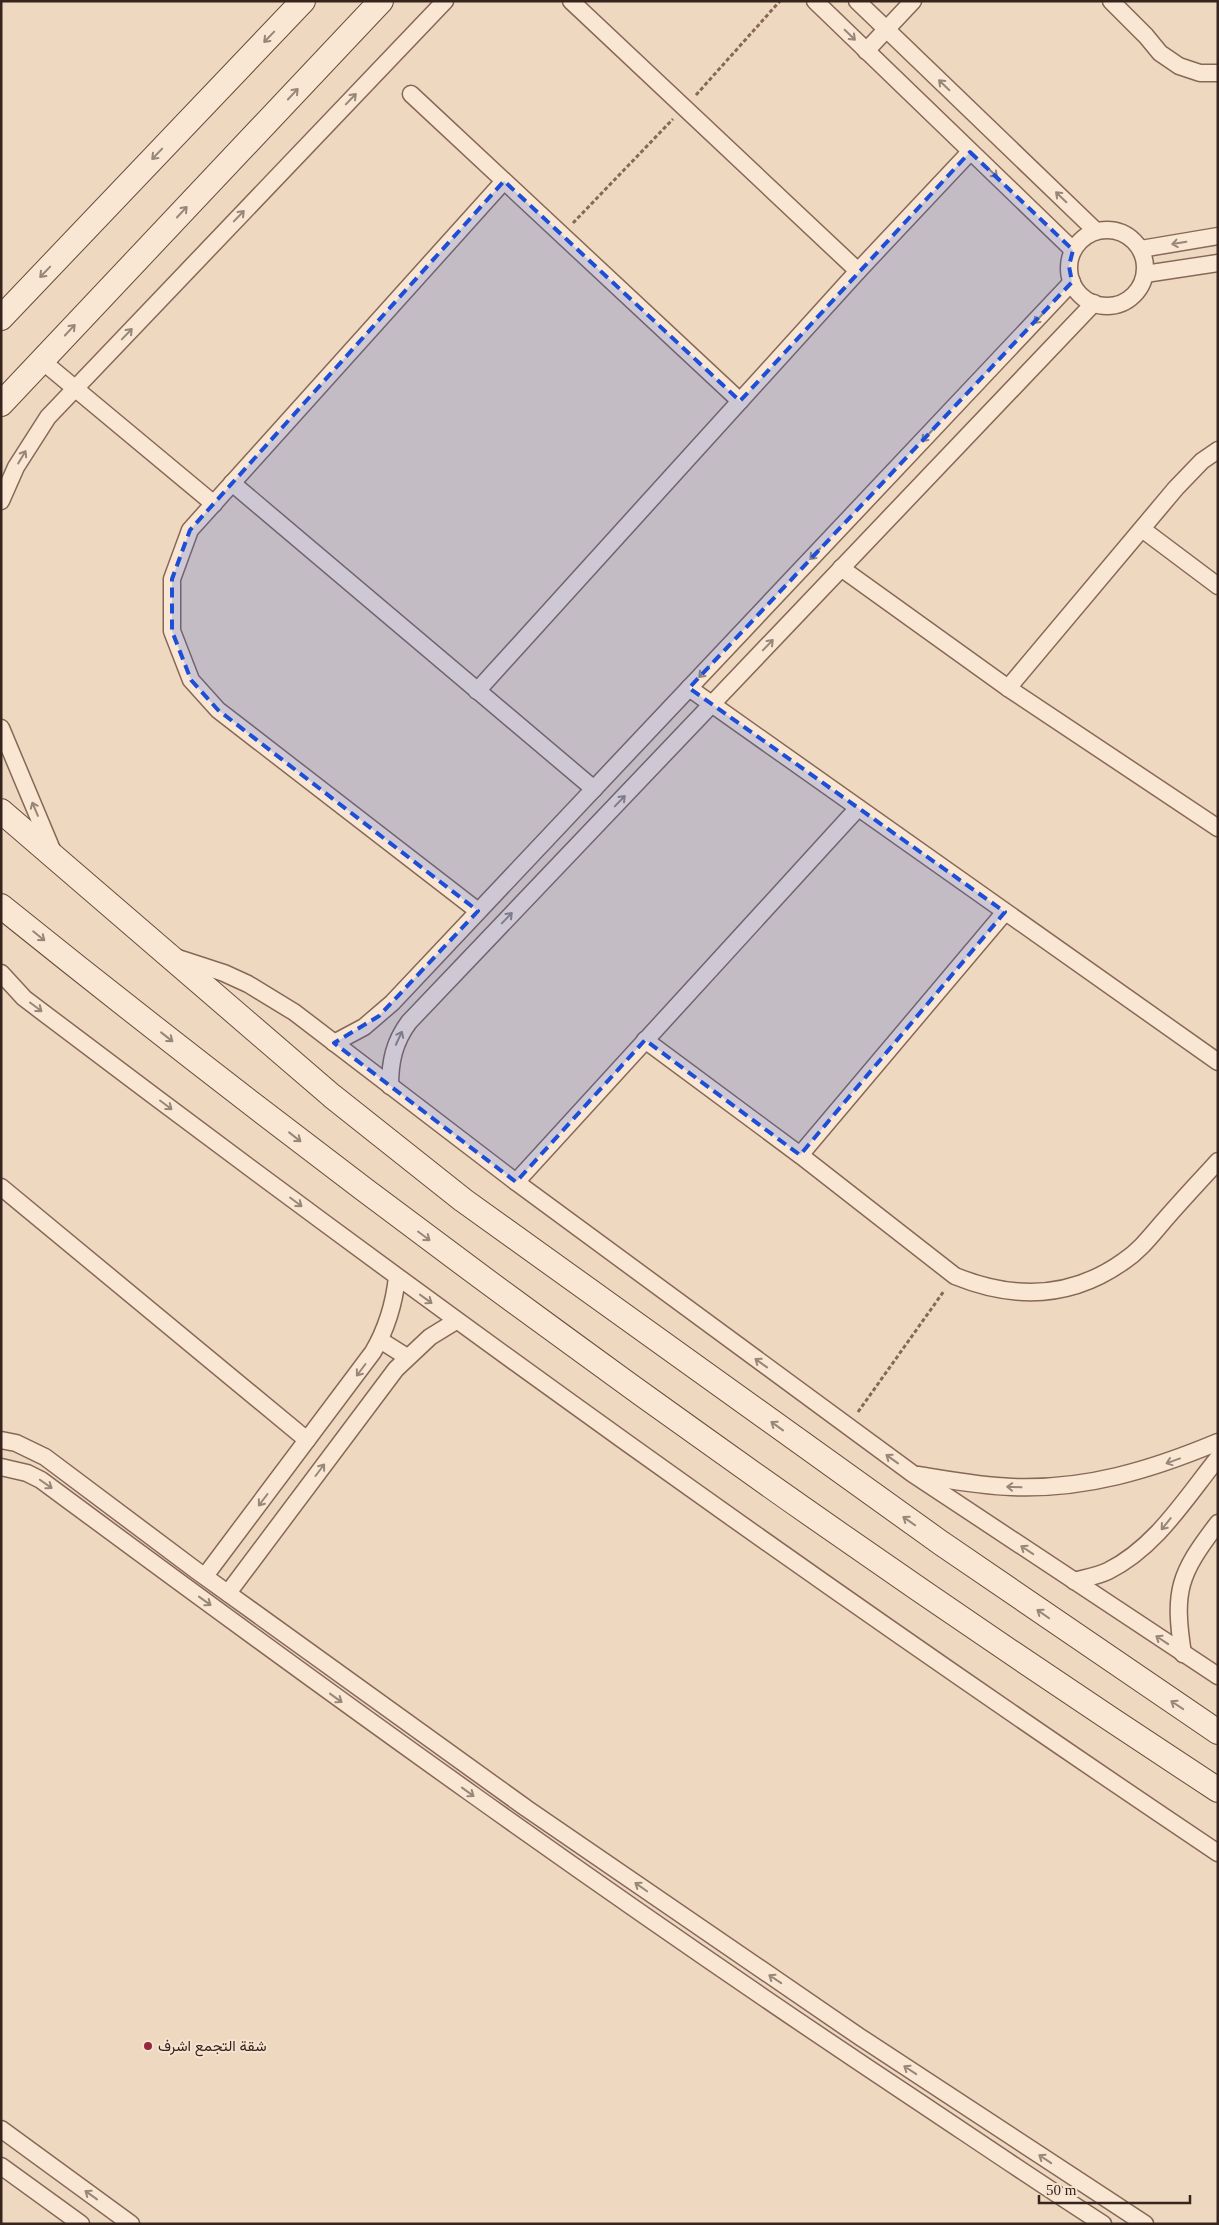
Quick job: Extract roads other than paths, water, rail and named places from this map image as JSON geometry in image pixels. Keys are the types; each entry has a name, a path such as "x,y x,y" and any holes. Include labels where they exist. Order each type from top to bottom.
{"street":[{"path":"1,318 303,1"},
{"path":"1,404 381,1"},
{"path":"1,501 16,467 31,441 48,418 445,1"},
{"path":"571,1 858,271"},
{"path":"815,1 1073,250"},
{"path":"857,1 1096,231"},
{"path":"866,50 913,1"},
{"path":"1111,1 1160,53 1179,66 1200,72 1218,73"},
{"path":"411,94 740,401"},
{"path":"478,690 858,271 970,152"},
{"path":"478,911 218,710 191,680 172,631 172,579 190,530 504,181"},
{"path":"1117,230 1134,241 1141,250 1145,262 1145,274 1138,290 1126,301 1116,305 1105,306 1094,303 1077,291 1072,282 1069,266 1073,250 1082,238 1096,231 1117,230"},
{"path":"1141,250 1218,236"},
{"path":"1145,274 1218,263"},
{"path":"334,1043 364,1027 379,1016 1072,282"},
{"path":"390,1086 392,1056 408,1022 1094,303"},
{"path":"42,360 214,504"},
{"path":"1008,688 1195,468 1218,450"},
{"path":"232,483 594,788"},
{"path":"1142,529 1218,586"},
{"path":"841,568 1008,688 1218,828"},
{"path":"689,688 1218,1062"},
{"path":"1,728 54,854"},
{"path":"516,1182 858,808"},
{"path":"1,811 54,854 332,1096 515,1239 941,1543 1218,1732"},
{"path":"1,906 333,1166 593,1360 860,1550 1218,1790"},
{"path":"800,1155 1005,912"},
{"path":"172,956 215,970 248,984 294,1012 516,1182 913,1474 1218,1676"},
{"path":"1,973 24,998 456,1321 733,1520 903,1639 1218,1853"},
{"path":"645,1040 800,1155 955,1276 979,1286 1004,1291 1030,1293 1055,1291 1080,1284 1104,1274 1145,1243 1218,1161"},
{"path":"1,1187 308,1440"},
{"path":"185,1586 201,1574 308,1440 365,1364 380,1340 392,1310 397,1277"},
{"path":"228,1593 407,1357 430,1337 456,1321"},
{"path":"380,1340 407,1357"},
{"path":"335,1404 358,1420"},
{"path":"1,1440 16,1443 44,1457 201,1574 526,1808 860,2037 1145,2224"},
{"path":"913,1474 1012,1487 1080,1484 1146,1470 1218,1442"},
{"path":"1074,1582 1106,1572 1129,1559 1146,1545 1218,1458"},
{"path":"1,1467 27,1473 41,1480 514,1825 848,2055 1103,2224"},
{"path":"1183,1654 1178,1619 1182,1582 1195,1553 1218,1523"},
{"path":"848,2055 860,2037"},
{"path":"1,2129 131,2224"},
{"path":"1,2166 81,2224"},
{"path":"1077,2207 1088,2188"}],"place":[{"name":"شقة التجمع اشرف","path":"148,2046"}]}
